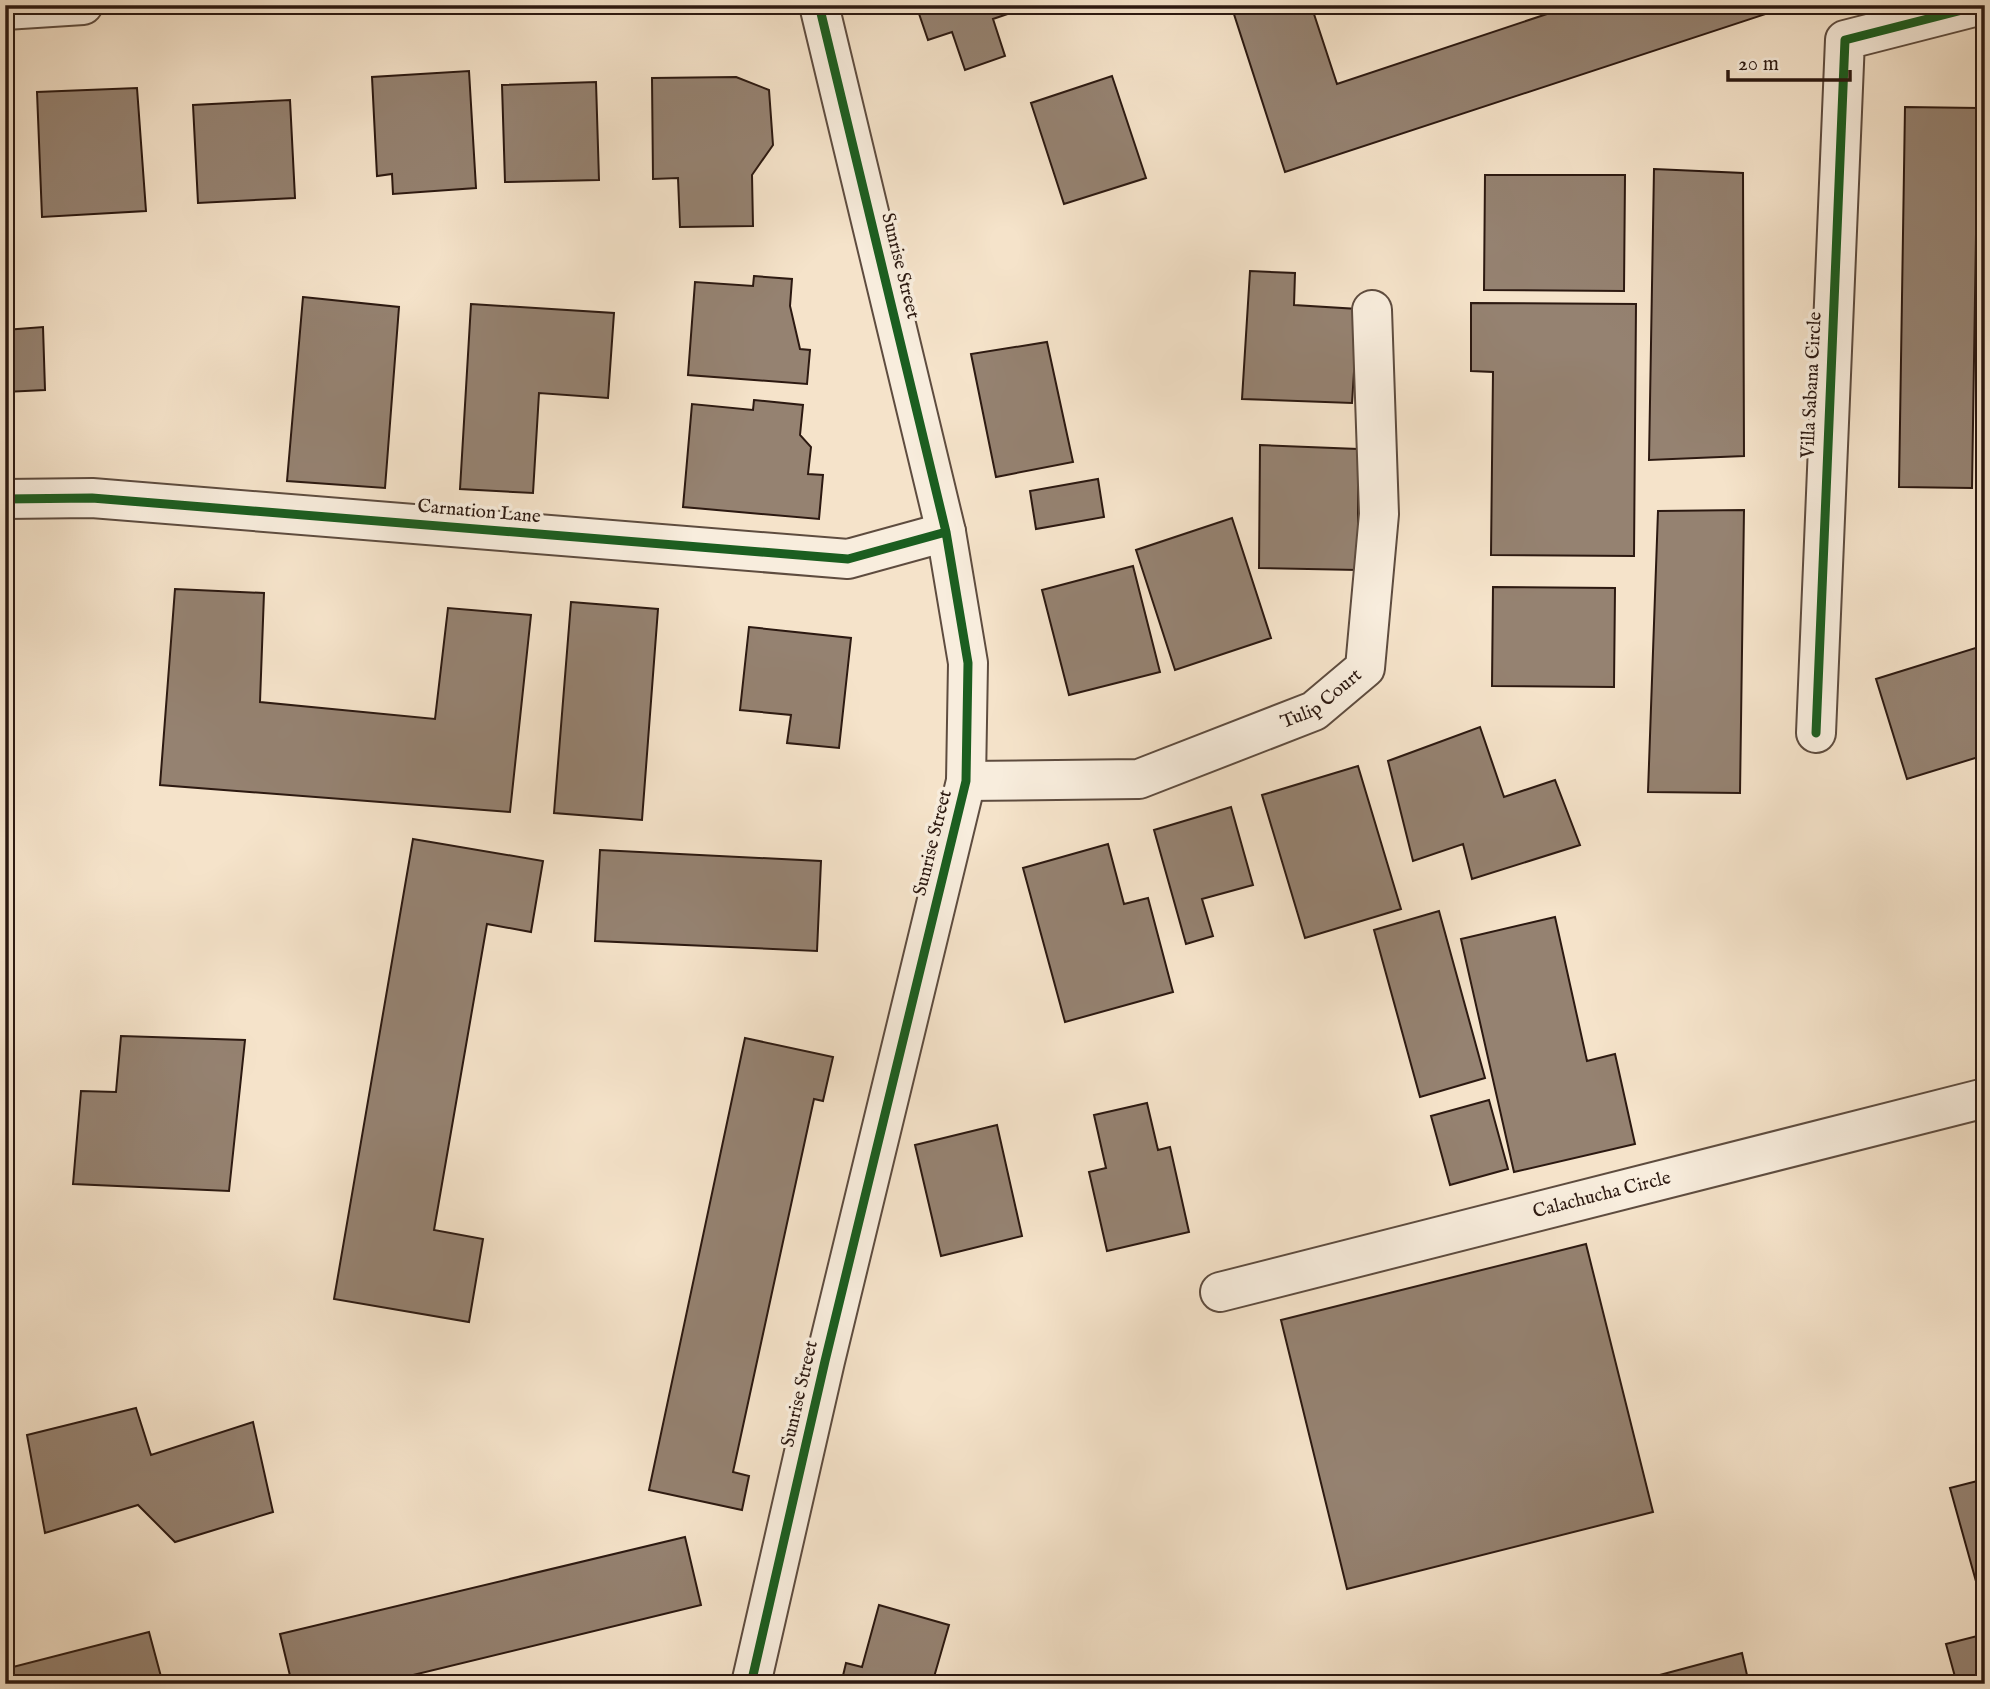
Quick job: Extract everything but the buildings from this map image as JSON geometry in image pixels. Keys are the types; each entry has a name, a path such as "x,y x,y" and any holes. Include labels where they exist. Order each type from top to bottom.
{"street":[{"path":"5,10 83,5"},
{"name":"Sunrise Street","path":"751,1684 828,1348 966,782 968,663 946,531 818,5"},
{"name":"Villa Sabana Circle","path":"1816,733 1844,40 1982,5"},
{"name":"Tulip Court","path":"966,782 1139,779 1314,711 1365,668 1379,514 1372,310"},
{"name":"Carnation Lane","path":"5,499 92,498 848,559 946,531"},
{"name":"Calachucha Circle","path":"1220,1292 1985,1098"}],"cycle path":[{"path":"751,1684 825,1361 966,781 968,663 946,532 819,5"},
{"path":"1816,733 1845,40 1982,5"},
{"path":"5,499 92,498 848,559 946,532"}]}
